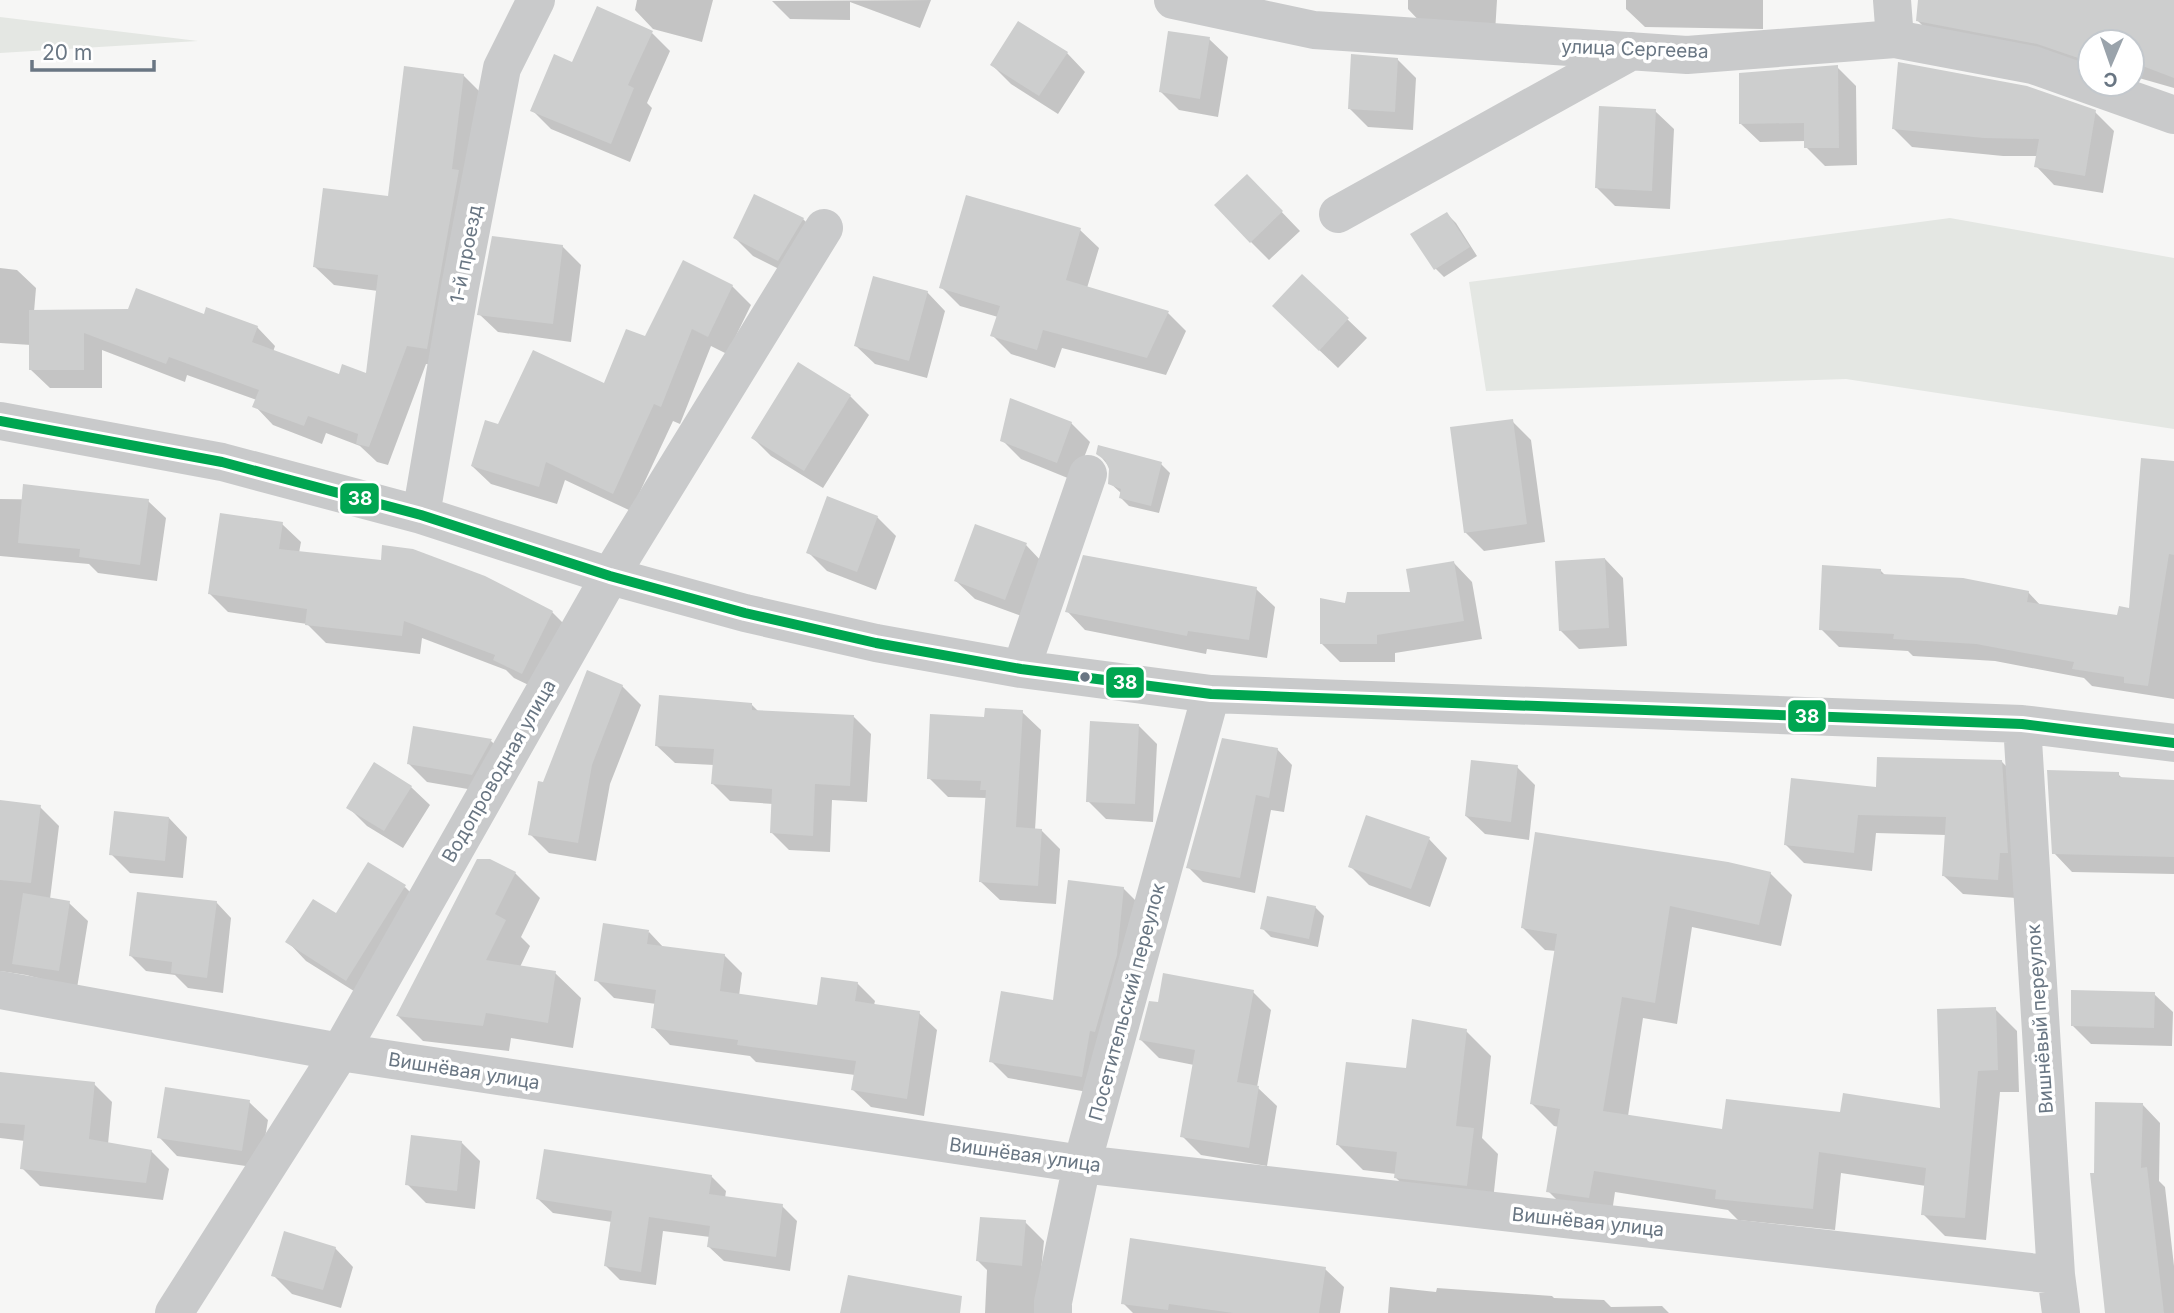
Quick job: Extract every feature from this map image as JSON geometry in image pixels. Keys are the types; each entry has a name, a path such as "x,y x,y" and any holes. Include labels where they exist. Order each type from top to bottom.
{"street":[{"name":"1-й проезд","path":"421,515 460,287 502,68 536,0"},
{"name":"улица Сергеева","path":"1173,0 1314,30 1687,55 1895,39 2033,65 2174,115"},
{"path":"1892,0 1895,39"},
{"path":"1338,214 1632,51"},
{"name":"Водопроводная улица","path":"174,1313 340,1052 610,576 824,228"},
{"path":"0,421 222,461 421,515 610,576 745,613 876,643 1021,668 1212,694 2022,724 2174,743"},
{"path":"1021,668 1088,474"},
{"name":"Посетительский переулок","path":"1053,1313 1053,1302 1083,1164 1212,694"},
{"name":"Вишнёвый переулок","path":"2022,724 2056,1275 2061,1313"},
{"name":"Вишнёвая улица","path":"0,990 340,1052 1083,1164 2056,1275"}],"shaded area":[{"path":"0,17 198,41 0,53"},
{"path":"1950,218 2174,258 2174,429 1846,379 1486,391 1469,282"}],"building":[{"path":"1918,0 2174,0 2174,78 2146,67 2146,28 2076,28 2076,57 2037,44 1916,21"},
{"path":"597,6 653,31 628,85 634,88 611,144 530,111 554,54 572,62"},
{"path":"1018,21 1068,52 1039,96 990,65"},
{"path":"1168,31 1210,37 1200,99 1159,92"},
{"path":"1351,54 1398,58 1395,112 1348,109"},
{"path":"1898,62 2027,86 2096,110 2085,176 2034,167 2039,139 1984,138 1892,129"},
{"path":"1838,65 1839,148 1804,148 1804,123 1739,124 1739,73"},
{"path":"404,66 464,74 452,169 459,170 427,349 407,346 369,447 356,444 358,434 308,416 304,426 252,407 259,390 169,357 166,364 84,333 84,370 29,370 29,310 128,309 136,288 204,314 206,307 258,326 252,342 339,374 342,364 366,373 378,275 313,267 323,188 388,196"},
{"path":"1599,106 1656,109 1652,191 1595,188"},
{"path":"1247,174 1283,211 1250,243 1214,205"},
{"path":"754,194 804,218 778,261 733,238"},
{"path":"966,195 1081,228 1066,280 1169,311 1147,358 1043,330 1037,350 990,336 1000,306 939,288"},
{"path":"1447,212 1470,247 1434,270 1410,234"},
{"path":"492,236 563,245 553,324 477,315"},
{"path":"683,260 733,285 708,337 692,329 661,407 654,404 613,494 546,462 539,487 471,466 485,420 498,424 533,350 604,383 626,329 645,336"},
{"path":"1302,274 1349,318 1319,351 1272,306"},
{"path":"873,276 928,291 909,361 854,346"},
{"path":"798,362 851,395 804,471 751,438"},
{"path":"1010,398 1072,422 1057,463 1000,441"},
{"path":"1513,419 1527,524 1464,533 1450,427"},
{"path":"1098,445 1162,462 1151,506 1119,498 1121,489 1108,484 1109,469 1105,460 1096,454"},
{"path":"2141,458 2174,461 2174,555 2169,554 2148,686 2124,683 2124,677 2072,669 2074,662 1976,644 1893,639 1894,634 1819,630 1822,565 1881,569 1881,574 1963,578 2029,591 2027,602 2117,615 2119,606 2129,608"},
{"path":"23,484 149,499 140,565 79,557 80,549 18,543"},
{"path":"827,496 878,516 857,572 806,553"},
{"path":"220,513 283,522 279,549 381,560 382,545 413,549 485,576 553,611 522,674 493,660 495,655 404,621 402,636 305,625 307,609 208,594"},
{"path":"975,524 1027,543 1005,600 954,581"},
{"path":"1083,555 1257,587 1249,640 1188,631 1187,636 1065,612"},
{"path":"1605,558 1609,628 1559,631 1555,561"},
{"path":"1454,561 1464,621 1377,635 1377,644 1320,644 1320,598 1345,603 1347,592 1410,592 1406,569"},
{"path":"587,670 623,685 592,765 578,843 528,835 538,781 543,782"},
{"path":"659,695 752,703 752,710 854,715 850,786 815,784 813,836 770,833 772,789 711,784 714,749 655,746"},
{"path":"985,708 1023,710 1016,827 1042,829 1038,886 979,882 986,790 980,790 981,781 927,779 930,714 984,717"},
{"path":"1090,721 1139,724 1135,804 1086,802"},
{"path":"413,726 492,739 472,775 407,764"},
{"path":"1222,738 1278,748 1269,798 1256,795 1240,878 1186,868"},
{"path":"1877,757 2002,760 2008,853 2000,853 1998,880 1942,876 1946,817 1858,815 1854,853 1784,845 1791,778 1876,787"},
{"path":"1471,760 1518,765 1511,822 1465,816"},
{"path":"374,762 412,786 384,831 346,808"},
{"path":"2047,770 2119,772 2119,777 2174,780 2174,857 2052,854"},
{"path":"0,800 41,805 31,883 0,880"},
{"path":"114,811 169,817 165,861 109,855"},
{"path":"1366,815 1430,837 1411,889 1348,867"},
{"path":"1535,832 1728,862 1771,872 1759,925 1670,906 1655,1003 1622,997 1603,1111 1722,1129 1726,1099 1840,1112 1843,1093 1940,1108 1937,1009 1996,1007 1998,1070 1978,1071 1965,1218 1921,1215 1926,1168 1819,1152 1813,1209 1715,1199 1716,1190 1594,1171 1589,1198 1546,1192 1560,1109 1530,1104 1557,934 1521,928"},
{"path":"477,859 490,859 516,872 495,914 506,920 486,960 556,971 548,1023 486,1013 483,1026 396,1016"},
{"path":"368,862 406,885 346,981 285,942 313,899 336,913"},
{"path":"1068,880 1124,887 1117,955 1095,1032 1090,1031 1082,1077 989,1062 1001,991 1053,1000"},
{"path":"137,892 217,901 207,978 171,973 172,962 129,956"},
{"path":"23,893 70,901 59,971 12,964"},
{"path":"1267,896 1316,906 1309,939 1260,929"},
{"path":"603,923 649,930 647,944 725,954 720,991 817,1005 821,977 858,982 855,1001 920,1011 907,1099 851,1090 856,1061 737,1045 738,1040 651,1028 656,990 594,981"},
{"path":"1163,973 1254,990 1237,1082 1259,1086 1249,1148 1180,1137 1195,1050 1139,1040 1149,1001 1158,1002"},
{"path":"2071,990 2155,992 2154,1028 2071,1026"},
{"path":"1412,1019 1467,1029 1456,1126 1474,1128 1467,1186 1394,1178 1397,1152 1336,1145 1346,1062 1406,1068"},
{"path":"0,1072 95,1082 89,1139 152,1150 146,1183 20,1169 25,1125 0,1123"},
{"path":"165,1087 250,1100 242,1151 157,1138"},
{"path":"2095,1102 2143,1103 2141,1168 2147,1167 2164,1313 2105,1313 2090,1173 2094,1173"},
{"path":"411,1135 462,1141 457,1191 405,1185"},
{"path":"544,1149 712,1175 709,1194 783,1204 776,1257 707,1247 710,1226 649,1217 641,1272 604,1266 612,1211 536,1199"},
{"path":"980,1217 1026,1220 1022,1266 976,1261"},
{"path":"284,1231 336,1247 323,1290 271,1276"},
{"path":"1130,1238 1326,1267 1319,1313 1233,1313 1169,1304 1168,1310 1121,1304"},
{"path":"848,1275 962,1296 960,1313 840,1313"}],"transit line":[{"name":"38","path":"0,421 222,462 421,515 610,576 745,613 876,643 1021,669 1211,694 2022,724 2174,743"}]}
